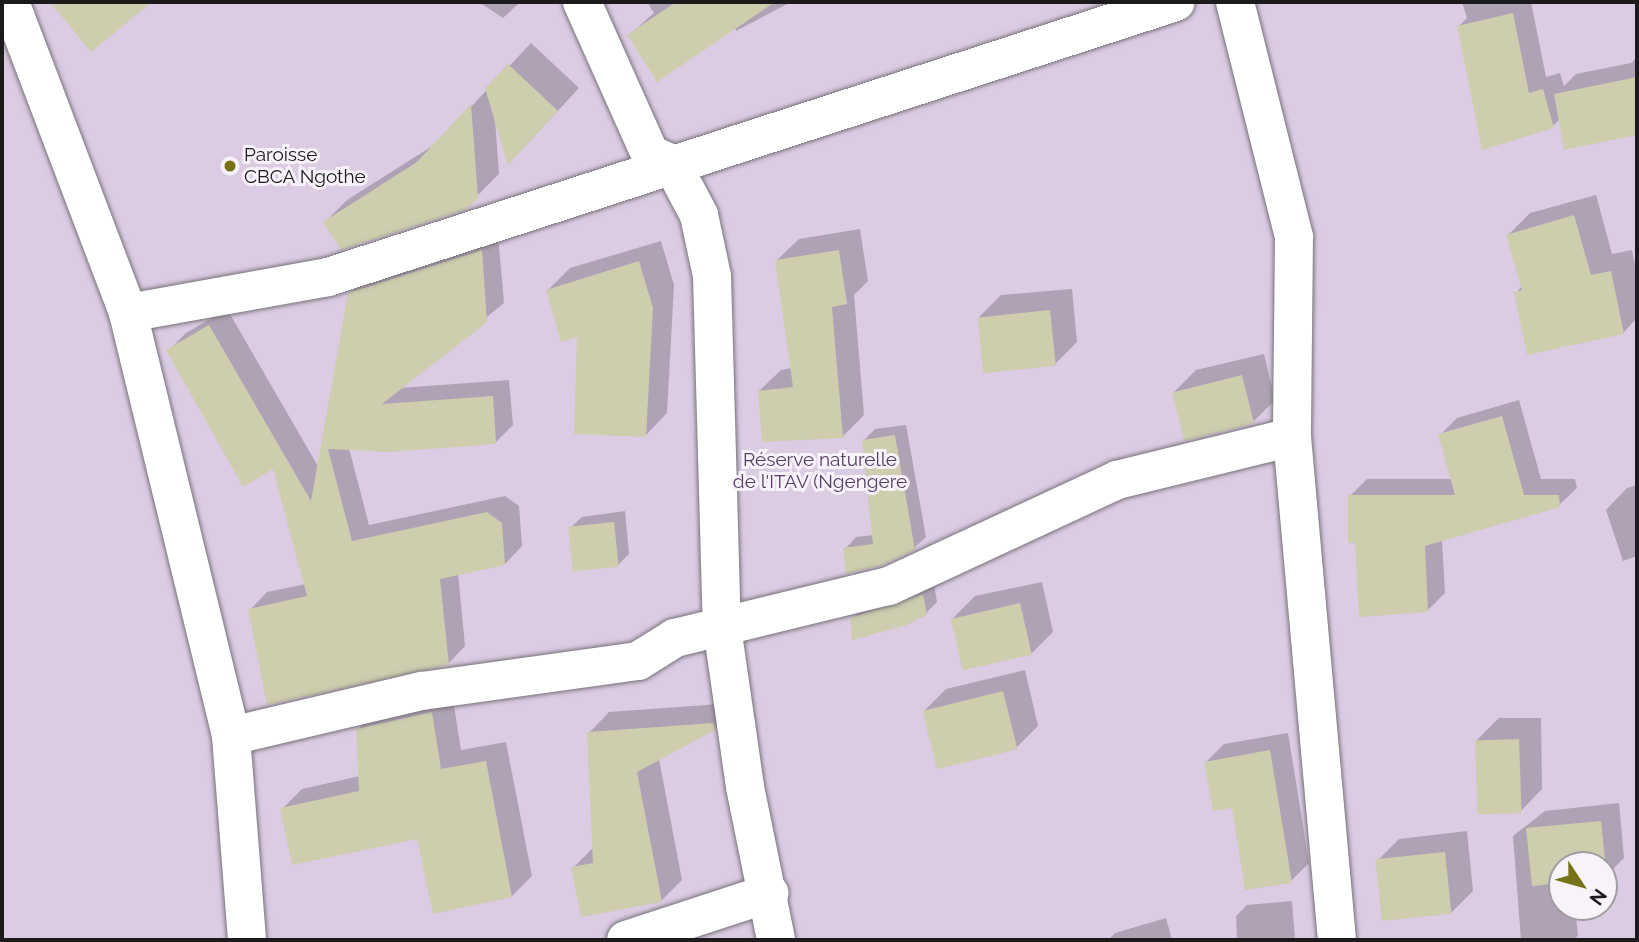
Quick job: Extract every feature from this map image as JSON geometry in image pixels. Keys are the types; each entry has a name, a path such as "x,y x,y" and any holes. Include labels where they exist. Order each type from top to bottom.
{"street":[{"path":"2,10 3,2"},
{"path":"10,2 128,313 231,736 247,940"},
{"path":"582,2 650,155 672,164 699,215 712,276 722,628 745,787 770,893 776,940"},
{"path":"128,313 328,277 1176,2"},
{"path":"1235,2 1294,237 1292,437 1337,940"},
{"path":"231,736 422,691 638,661 676,638 889,586 1117,480 1292,437"},
{"path":"625,940 770,893"}],"green space":[{"name":"Réserve naturelle de l'ITAV (Ngengere","path":"2,2 1637,2 1637,940 2,940"}],"building":[{"path":"50,2 152,2 91,52"},
{"path":"676,2 775,2 657,82 627,35"},
{"path":"1513,13 1529,93 1543,89 1554,128 1482,150 1457,26"},
{"path":"508,64 558,111 508,165 485,88"},
{"path":"1637,77 1637,135 1564,150 1554,94"},
{"path":"471,104 478,198 467,209 341,250 323,222 417,162"},
{"path":"1574,215 1591,275 1611,271 1624,334 1527,355 1514,292 1522,290 1506,235"},
{"path":"482,250 487,322 382,404 493,396 496,444 388,452 328,449 352,541 487,512 502,523 505,565 440,579 449,665 267,705 248,609 307,596 273,469 243,487 166,350 209,325 311,501 348,293"},
{"path":"839,250 847,304 832,307 843,438 762,442 758,391 793,387 775,260"},
{"path":"639,261 653,308 646,437 574,434 577,337 561,342 546,290"},
{"path":"1050,310 1056,366 983,373 977,318"},
{"path":"1242,375 1254,424 1184,441 1172,392"},
{"path":"1502,416 1524,495 1559,495 1560,507 1425,546 1428,612 1359,617 1355,543 1348,543 1348,495 1455,495 1438,434"},
{"path":"895,435 915,550 882,565 846,574 843,548 873,544 862,440"},
{"path":"614,522 619,567 573,572 568,527"},
{"path":"923,594 927,615 907,625 852,640 850,618"},
{"path":"1020,603 1032,655 963,671 951,619"},
{"path":"1003,691 1018,749 937,769 922,711"},
{"path":"432,712 441,769 486,761 512,897 433,914 417,839 292,865 280,808 359,791 356,729"},
{"path":"714,723 715,730 637,772 662,902 581,917 571,867 593,863 587,732"},
{"path":"1519,739 1522,813 1478,814 1475,741"},
{"path":"1270,750 1292,883 1245,890 1232,808 1213,811 1204,762"},
{"path":"1601,821 1604,851 1548,851 1548,884 1532,886 1526,828"},
{"path":"1445,852 1451,914 1382,921 1375,859"}],"place":[{"name":"Paroisse CBCA Ngothe","path":"230,166"}]}
